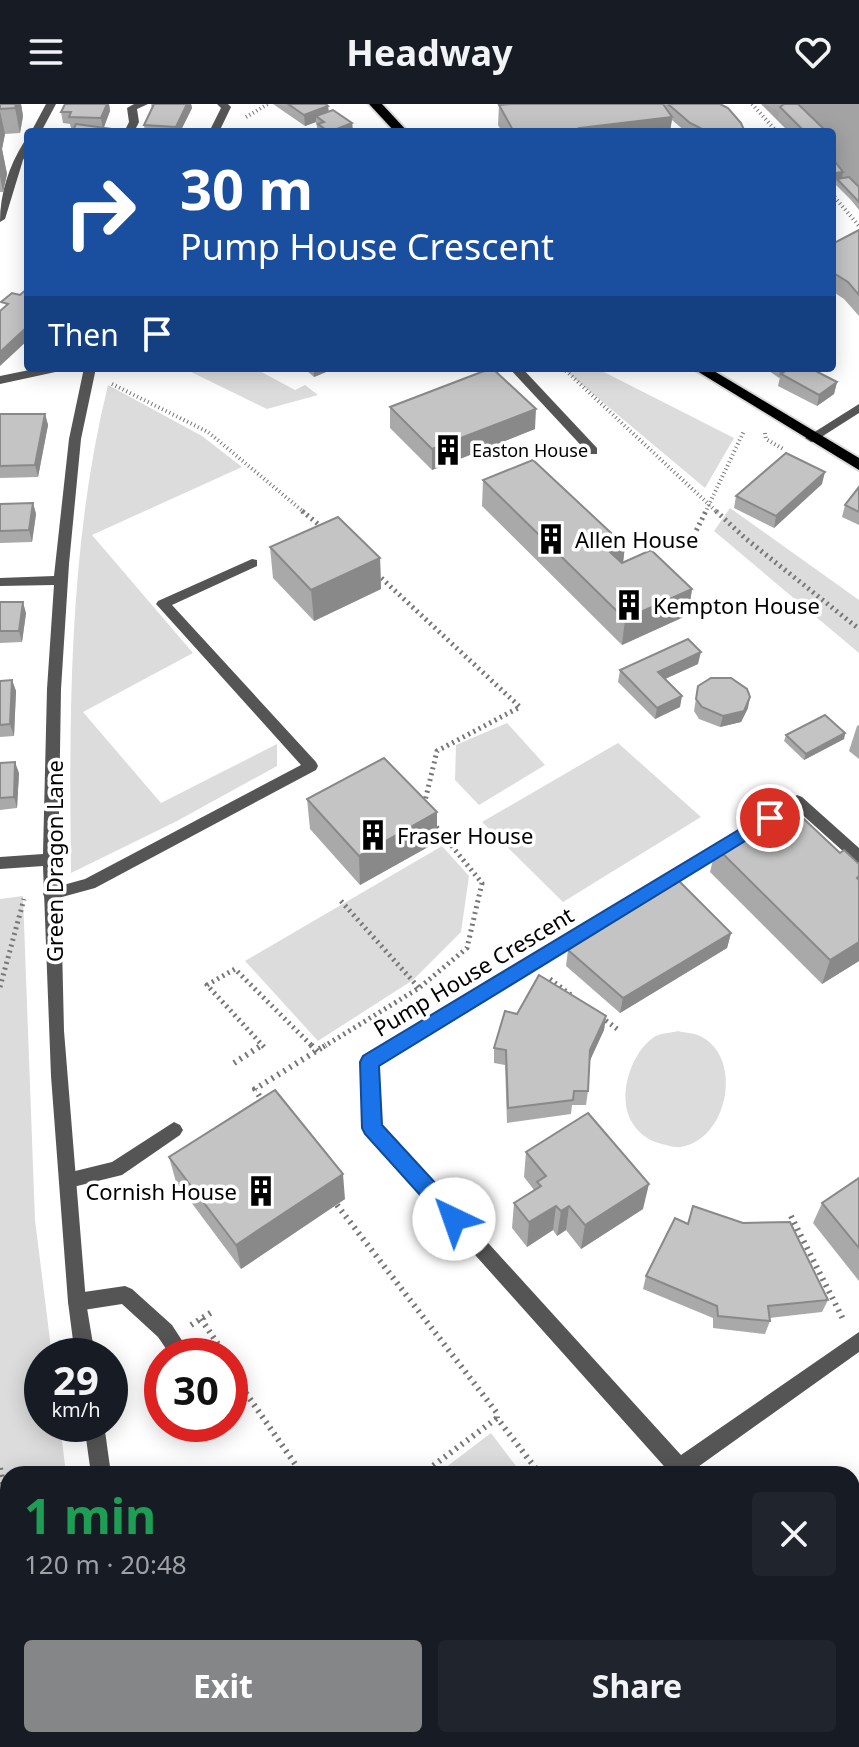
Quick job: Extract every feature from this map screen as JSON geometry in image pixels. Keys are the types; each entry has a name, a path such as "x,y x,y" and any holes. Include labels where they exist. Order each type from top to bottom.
{"main road":[{"path":"375,104 397,128"},
{"path":"705,372 857,464"}],"street":[{"path":"38,128 51,104"},
{"path":"131,128 134,122 132,108 143,104"},
{"path":"216,128 226,107 222,104"},
{"path":"0,219 12,173 24,151"},
{"path":"0,380 37,372"},
{"name":"Green Dragon Lane","path":"82,1338 77,1302 51,894 54,720 62,580 75,435 90,372"},
{"path":"519,372 593,451"},
{"path":"811,438 859,408"},
{"path":"51,894 89,884 311,766 163,604 252,563"},
{"path":"0,582 62,580"},
{"name":"Pump House Crescent","path":"677,1466 372,1128 370,1062 797,801 859,857"},
{"path":"0,863 52,859"},
{"path":"69,1180 116,1169 174,1130"},
{"path":"77,1302 125,1295 170,1338"},
{"name":"Pump House Crescent","path":"682,1466 857,1342"},
{"path":"97,1442 100,1466"}],"path":[{"path":"752,104 773,128"},
{"path":"836,199 859,226"},
{"path":"94,372 208,432 329,533"},
{"path":"567,372 745,538 859,629"},
{"path":"691,541 744,431"},
{"path":"377,574 520,707 437,751 423,811"},
{"path":"268,1110 255,1089 419,988 467,948 482,883 433,823"},
{"path":"0,987 32,872 31,861"},
{"path":"341,901 419,988"},
{"path":"529,965 575,998"},
{"path":"234,1063 264,1047 207,985 235,969 318,1052"},
{"path":"598,1015 620,1031"},
{"path":"337,1205 497,1413 497,1418 534,1466"},
{"path":"791,1216 857,1342"},
{"path":"201,1319 214,1338"},
{"path":"248,1396 296,1466"},
{"path":"433,1466 497,1418"}],"shaded area":[{"path":"761,104 859,104 859,210 836,183 836,128 785,128"},
{"path":"191,372 261,372 295,390 305,385 318,395 267,409"},
{"path":"567,372 604,372 734,438 705,488"},
{"path":"108,385 202,436 242,467 92,535 193,653 83,712 161,803 277,744 277,766 177,821 71,873 70,750 74,628 85,505"},
{"path":"730,508 859,600 859,653 714,531"},
{"path":"507,723 545,765 479,805 455,780 456,745"},
{"path":"618,743 701,817 563,902 482,822"},
{"path":"442,846 469,876 461,932 413,980 318,1041 245,961"},
{"path":"23,896 35,1220 50,1338 24,1338 24,1442 62,1442 65,1466 0,1466 0,899"},
{"path":"678,1031 700,1036 715,1048 723,1063 726,1080 719,1116 709,1131 696,1141 678,1147 658,1143 642,1134 628,1113 626,1090 638,1054 654,1037"},
{"path":"491,1433 516,1466 448,1466"}],"building":[{"path":"0,104 16,104 15,108 0,109"},
{"path":"65,104 107,104 101,118 69,117 71,112 61,112"},
{"path":"154,104 187,104 176,127 144,125"},
{"path":"288,104 326,104 328,106 304,115"},
{"path":"663,104 672,117 579,128 512,128 499,105"},
{"path":"668,104 720,104 728,108 743,128 700,128"},
{"path":"798,104 823,128 801,128 780,107"},
{"path":"333,110 352,123 339,128 324,128 318,124 324,122 316,116"},
{"path":"76,124 105,128 74,128"},
{"path":"849,177 859,187 859,202 837,179"},
{"path":"859,230 859,295 836,274 836,242"},
{"path":"24,292 24,330 0,352 0,311 8,304 1,302 12,293 20,295"},
{"path":"482,372 496,372 536,409 432,449 390,407"},
{"path":"818,372 837,382 819,395 781,374"},
{"path":"0,414 45,414 35,465 0,466"},
{"path":"786,453 825,472 776,516 736,496"},
{"path":"533,460 625,546 610,552 622,563 651,550 692,589 625,619 483,480"},
{"path":"859,487 859,512 845,505"},
{"path":"33,503 29,530 0,531 0,504"},
{"path":"338,517 380,558 311,590 270,547"},
{"path":"0,602 23,602 19,631 0,631"},
{"path":"688,639 701,652 658,672 682,696 657,708 620,670"},
{"path":"711,678 731,678 747,689 750,697 744,711 723,716 702,707 696,699 698,686"},
{"path":"12,680 10,724 0,725 0,681"},
{"path":"825,715 845,733 806,754 786,735"},
{"path":"384,758 437,812 359,856 307,799"},
{"path":"15,762 14,797 0,798 0,763"},
{"path":"790,806 840,853 844,850 859,864 859,942 830,960 716,847"},
{"path":"677,879 731,933 623,998 568,950 605,926 601,922 631,902 636,906"},
{"path":"539,975 606,1016 590,1050 588,1091 574,1091 573,1100 508,1108 506,1050 494,1048 505,1011 517,1014"},
{"name":"Cornish House","path":"275,1090 343,1174 236,1245 169,1157"},
{"path":"588,1113 649,1184 585,1225 569,1206 561,1211 556,1206 529,1222 514,1203 541,1186 537,1182 546,1176 526,1152"},
{"path":"859,1178 859,1248 822,1203"},
{"path":"693,1206 743,1223 790,1222 828,1300 768,1306 770,1321 718,1316 717,1306 646,1276 675,1218 688,1224"}],"place":[{"name":"Easton House","path":"448,450"},
{"name":"Allen House","path":"551,539"},
{"name":"Kempton House","path":"629,605"},
{"name":"Fraser House","path":"373,835"},
{"name":"Cornish House","path":"261,1191"}],"route":[{"path":"454,1219 372,1128 370,1062 770,818"}]}
